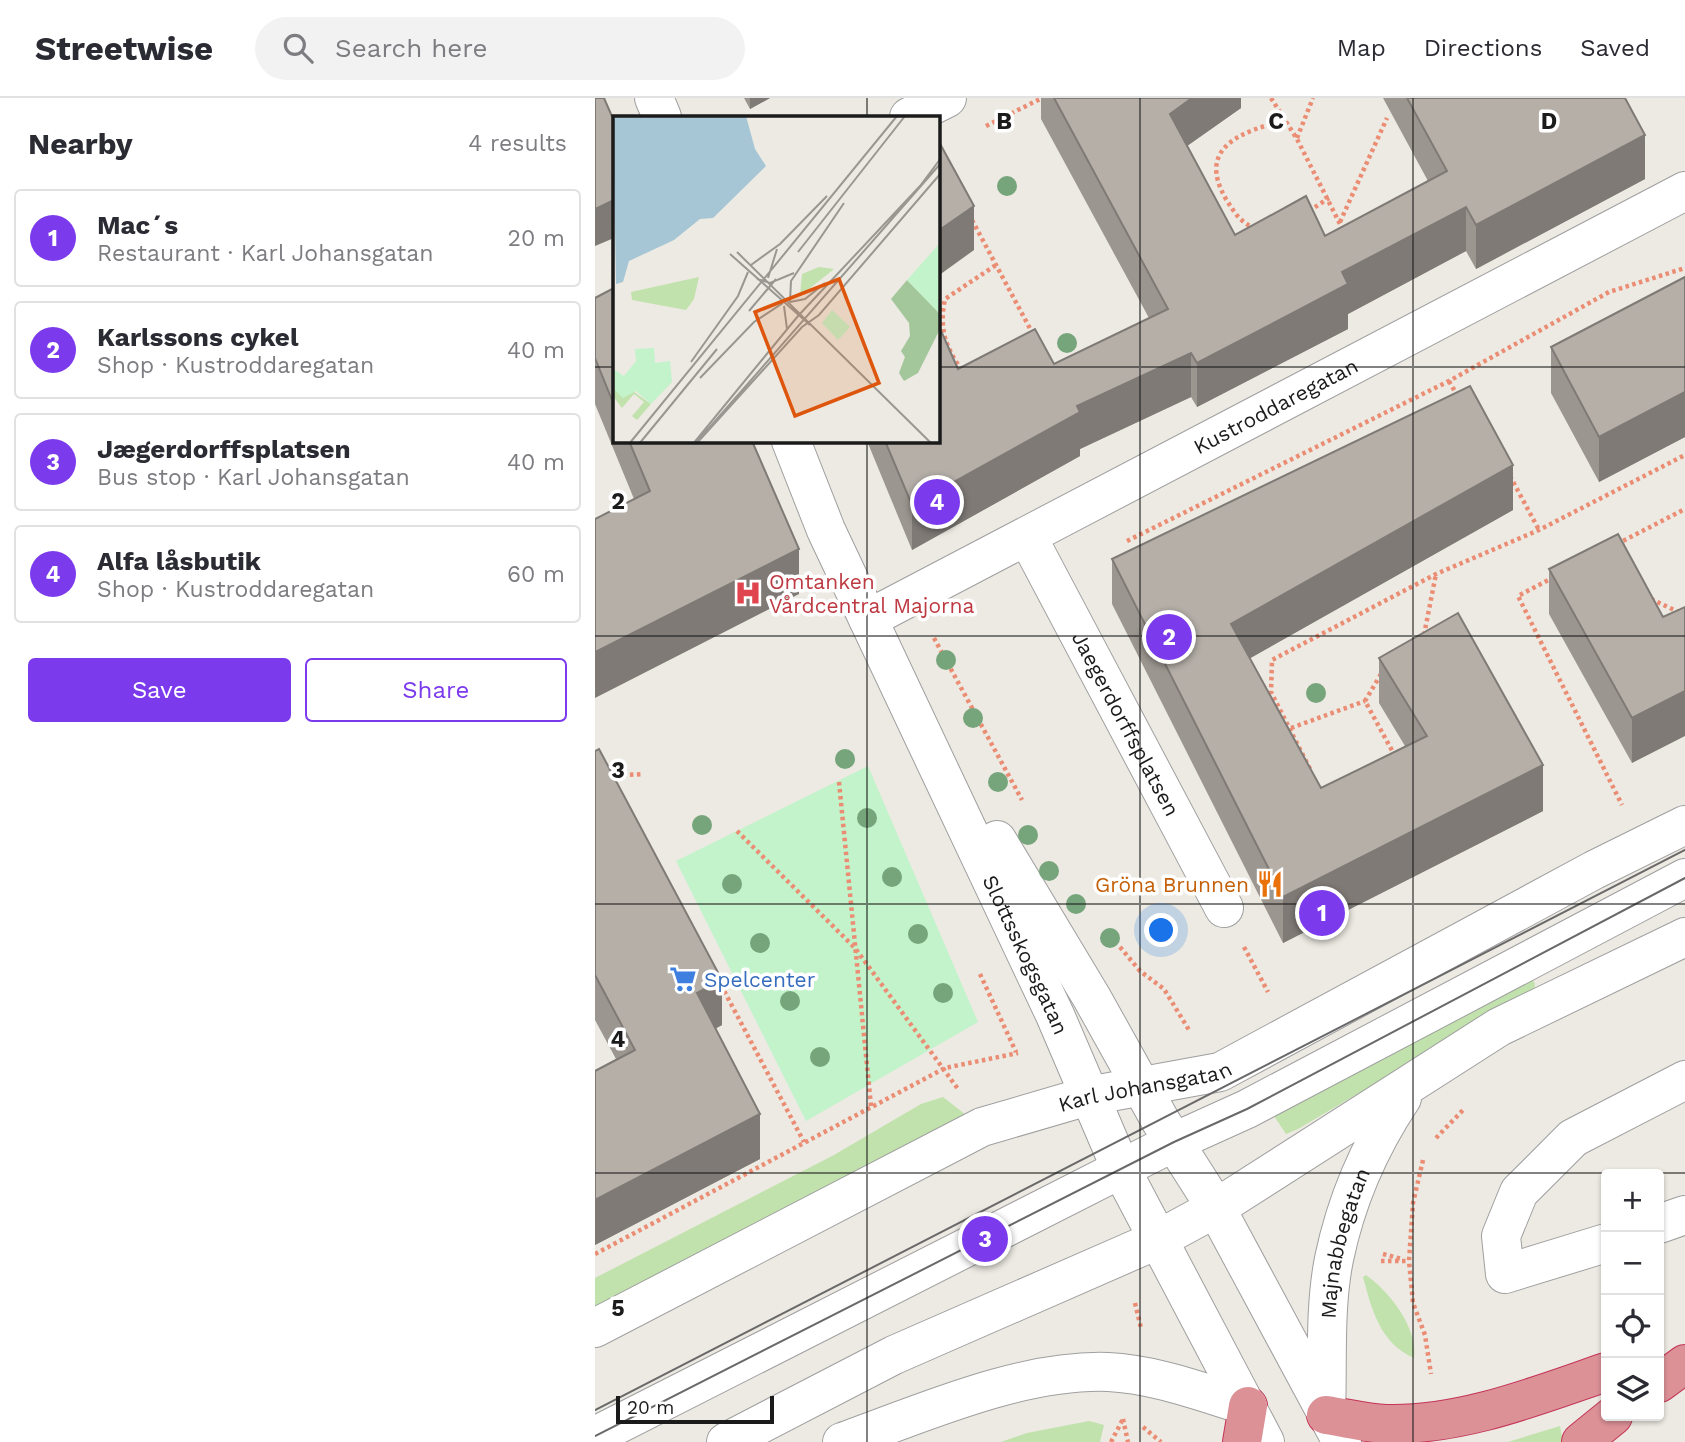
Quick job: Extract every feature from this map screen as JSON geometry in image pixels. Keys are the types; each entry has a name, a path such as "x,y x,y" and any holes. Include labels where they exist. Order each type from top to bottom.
{"highway":[{"path":"1664,1352 1685,1345"},
{"path":"1664,1379 1685,1364"},
{"path":"1334,1429 1436,1421 1516,1402 1601,1374"},
{"path":"1581,1442 1607,1421"}],"street":[{"path":"654,98 662,116"},
{"path":"911,116 947,98"},
{"name":"Kustroddaregatan","path":"868,619 1028,538 1685,191"},
{"name":"Slottsskogsgatan","path":"792,443 818,512 1055,1016 1116,1158 1157,1240"},
{"name":"Jaegerdorffsplatsen","path":"1028,538 1224,908"},
{"name":"Slottsskogsgatan","path":"894,670 1092,998 1167,1131 1216,1208"},
{"name":"Karl Johansgatan","path":"595,1328 982,1127 1088,1096 1220,1072 1594,870 1685,825"},
{"path":"595,1436 1167,1131 1247,1109 1685,878"},
{"path":"726,1442 894,1355 1157,1240 1216,1208 1499,1027 1685,937"},
{"path":"1167,1131 1220,1072"},
{"path":"1601,1244 1505,1274 1501,1236 1519,1192 1573,1138 1685,1080"},
{"name":"Majnabbegatan","path":"1334,1429 1334,1258 1359,1175 1377,1135 1412,1084"},
{"path":"595,1409 1116,1158"},
{"path":"1216,1208 1334,1429"},
{"path":"1664,1222 1685,1214"},
{"path":"1157,1240 1245,1424"},
{"path":"842,1442 1008,1385 1066,1373 1118,1373 1172,1384 1245,1424 1265,1442"}],"path":[{"path":"984,127 1042,98"},
{"path":"1271,98 1297,139 1345,233"},
{"path":"1297,139 1313,98"},
{"path":"1340,222 1387,118"},
{"path":"1263,230 1244,225 1229,205 1217,183 1215,164 1222,148 1233,139 1286,120"},
{"path":"1298,217 1329,198"},
{"path":"970,216 1037,341"},
{"path":"966,374 954,358 940,322 945,299 996,265"},
{"path":"1125,542 1448,381 1609,292 1685,268"},
{"path":"1448,381 1460,400"},
{"path":"1311,770 1271,692 1272,660 1436,574 1539,530 1685,455"},
{"path":"1509,475 1539,530"},
{"path":"1613,547 1685,509"},
{"path":"1419,643 1425,634 1436,574"},
{"path":"1565,574 1518,596 1623,807"},
{"path":"1644,594 1685,615"},
{"path":"1291,728 1364,701 1387,664"},
{"path":"1364,701 1376,727 1396,754 1391,763"},
{"path":"595,777 643,774"},
{"path":"610,775 616,787"},
{"path":"839,782 871,1106"},
{"path":"737,831 855,948 945,1068"},
{"path":"720,983 804,1142"},
{"path":"595,1254 945,1068 1016,1053"},
{"path":"1433,1141 1473,1101"},
{"path":"1426,1149 1413,1203 1409,1261 1413,1303 1430,1358 1436,1421"},
{"path":"1111,1442 1123,1418 1128,1442"}],"green space":[{"path":"868,766 978,1022 806,1121 676,861"},
{"path":"1531,977 1535,984 1534,990 1298,1129 1286,1134 1270,1110"},
{"path":"943,1097 966,1115 595,1309 595,1278 834,1155 921,1104"},
{"path":"1366,1275 1401,1312 1412,1335 1414,1358 1393,1344 1379,1324 1363,1277"},
{"path":"1089,1421 1104,1425 1100,1442 1001,1442 1027,1433"},
{"path":"1560,1426 1563,1442 1508,1442"}],"building":[{"path":"595,98 604,98 613,119 613,200 595,209"},
{"path":"1054,98 1192,98 1170,114 1235,235 1306,196 1325,236 1447,171 1407,98 1625,98 1645,135 1476,225 1466,207 1342,272 1348,284 1197,363 1191,353 1077,406 1080,412 912,505 886,443 940,443 940,328 958,369 1035,329 1054,364 1168,309"},
{"path":"940,144 974,206 940,230"},
{"path":"1685,277 1685,392 1599,437 1551,347"},
{"path":"613,289 613,403 595,358 595,298"},
{"path":"1470,386 1513,465 1231,624 1321,788 1427,736 1379,658 1458,613 1543,765 1283,897 1112,559"},
{"path":"630,443 753,443 799,549 595,652 595,519 650,491"},
{"path":"1618,534 1663,617 1685,607 1685,691 1632,718 1549,569"},
{"path":"599,749 722,980 697,993 760,1114 595,1200 595,1071 635,1050 595,975 595,751"}],"tram line":[{"path":"595,1410 1685,850"},
{"path":"595,1436 1174,1142 1247,1109 1685,878"}],"place":[{"name":"Alfa låsbutik","path":"937,502"},
{"name":"Omtanken Vårdcentral Majorna","path":"748,593"},
{"name":"Karlssons cykel","path":"1169,637"},
{"name":"Gröna Brunnen","path":"1270,884"},
{"name":"Mac´s","path":"1322,913"},
{"name":"Spelcenter","path":"683,979"},
{"name":"Jægerdorffsplatsen","path":"985,1239"}]}
